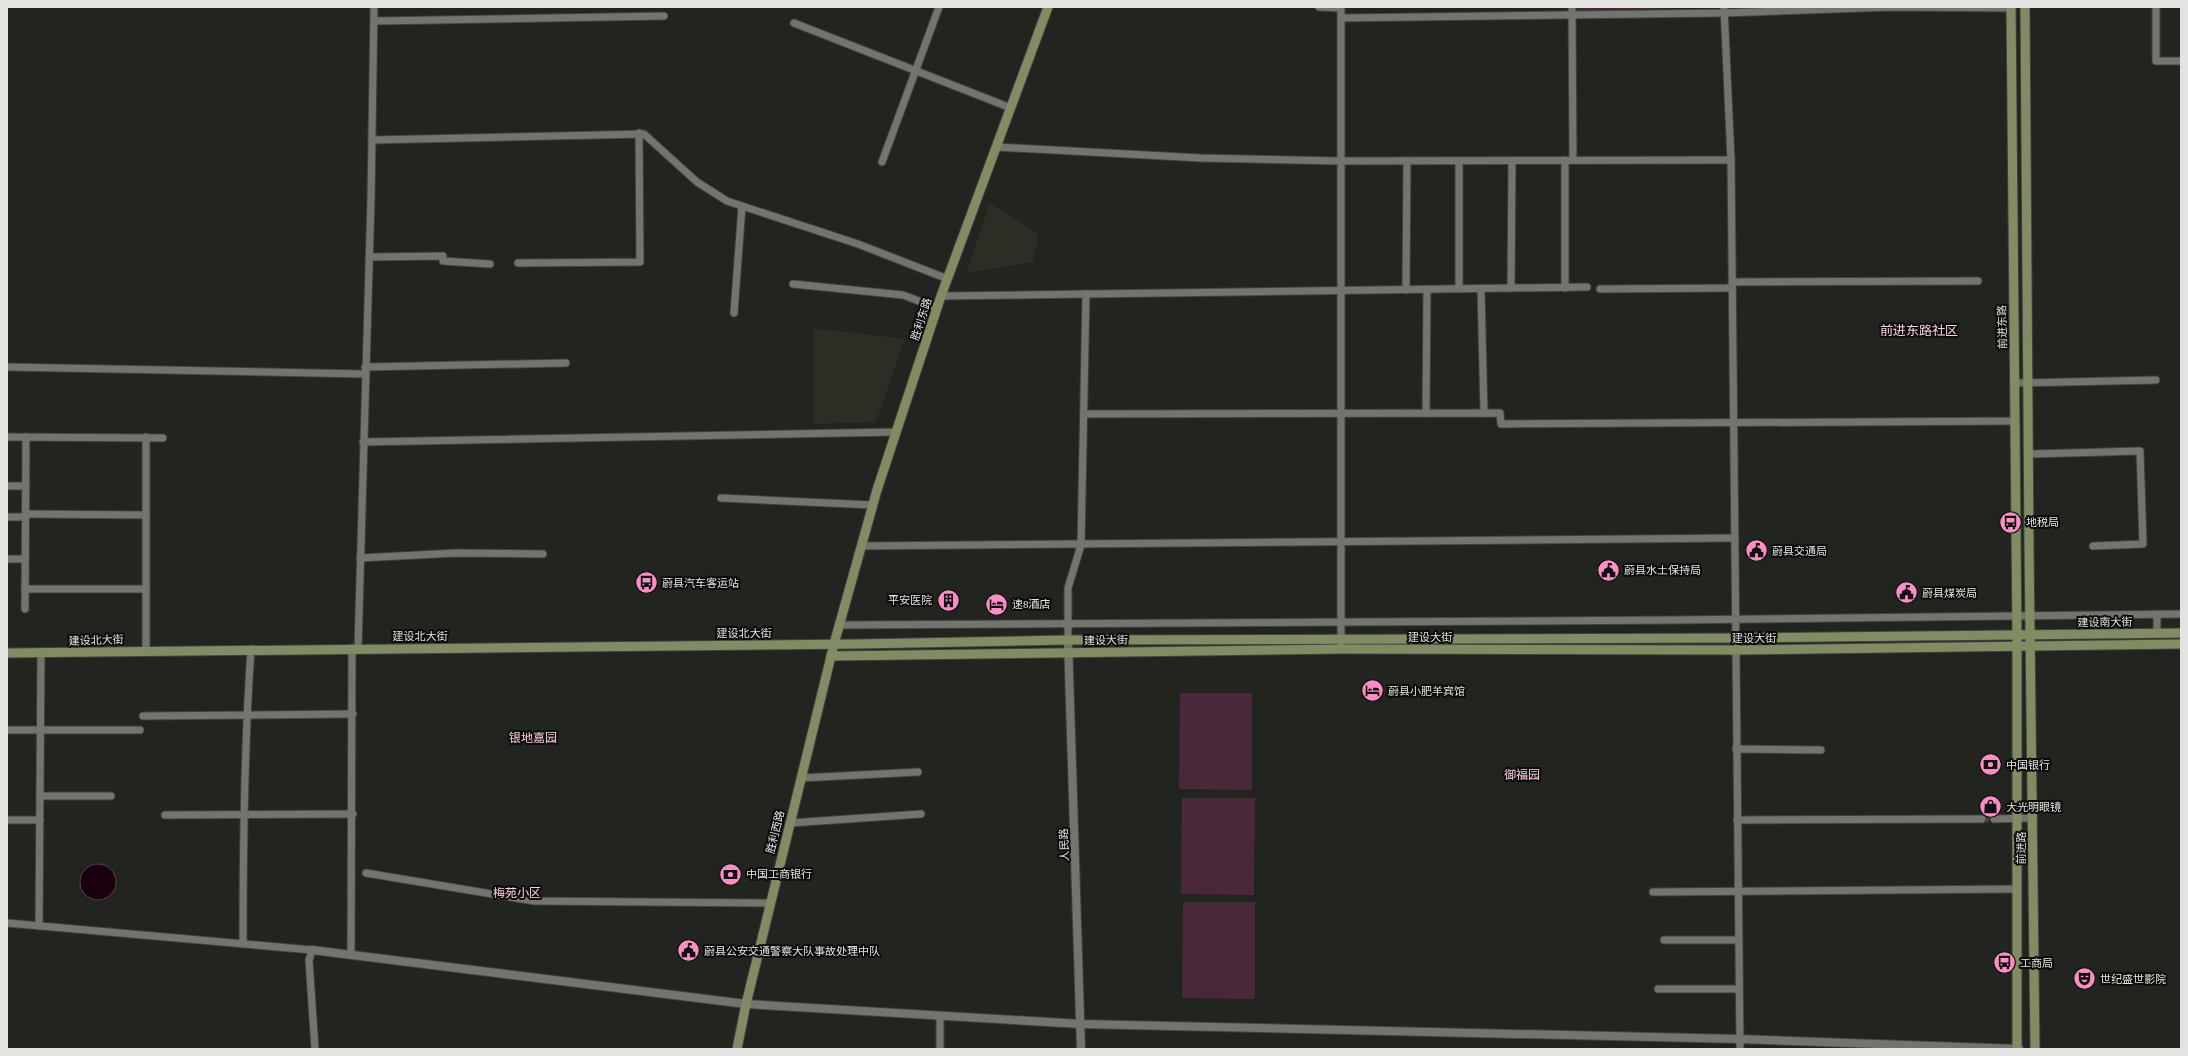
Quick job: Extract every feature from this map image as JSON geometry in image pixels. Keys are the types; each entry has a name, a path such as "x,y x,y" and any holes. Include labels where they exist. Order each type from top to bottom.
{"main road":[{"name":"胜利东路","path":"834,644 861,546 896,432 948,279 1048,7"},
{"path":"2025,7 2030,646 2181,644"},
{"name":"前进东路","path":"2011,8 2017,647"},
{"name":"建设南大街","path":"2030,635 2181,632"},
{"name":"建设大街","path":"834,644 1068,640 1736,638 2030,635"},
{"name":"建设北大街","path":"7,653 146,650 834,644"},
{"name":"胜利西路","path":"737,1049 770,903 834,644"},
{"name":"建设大街","path":"831,656 1341,649 1736,650 2030,646"},
{"name":"前进路","path":"2030,646 2035,1049"},
{"name":"前进路","path":"2017,647 2018,1049"}],"street":[{"path":"351,955 353,714 360,558 369,257 374,7"},
{"path":"882,162 939,7"},
{"path":"1319,7 1341,8 1341,649"},
{"path":"1565,288 1572,7"},
{"path":"1341,18 1572,15 1724,10 1893,7 2011,8"},
{"path":"2156,7 2156,61 2181,61"},
{"path":"1724,10 1731,160 1740,1049"},
{"path":"374,21 664,16"},
{"path":"794,23 1011,108"},
{"path":"518,263 640,262 640,134"},
{"path":"372,140 644,134 697,182 727,201 858,244 948,279"},
{"path":"996,147 1201,158 1341,161 1731,160"},
{"path":"1406,290 1407,161"},
{"path":"1458,289 1459,161"},
{"path":"1511,288 1512,161"},
{"path":"734,313 742,206"},
{"path":"369,257 443,256 443,261 490,264"},
{"path":"1600,289 1732,285 1978,281"},
{"path":"793,284 903,295 938,308"},
{"path":"942,296 1587,287"},
{"path":"1426,413 1427,289"},
{"path":"1480,289 1484,412"},
{"path":"1068,640 1068,588 1081,545 1086,294"},
{"path":"7,367 365,370 566,363"},
{"path":"2015,383 2156,380"},
{"path":"1084,414 1500,412 1501,424 2015,421"},
{"path":"363,442 896,432"},
{"path":"7,437 163,438"},
{"path":"25,609 26,437"},
{"path":"146,437 146,650"},
{"path":"2029,454 2140,451 2143,544 2093,546"},
{"path":"7,486 26,486"},
{"path":"721,498 873,505"},
{"path":"7,517 146,515"},
{"path":"861,546 1735,538"},
{"path":"360,558 456,553 543,554"},
{"path":"7,558 25,559"},
{"path":"25,589 146,589"},
{"path":"2157,614 2157,633"},
{"path":"839,625 1068,625 2181,614"},
{"name":"人民路","path":"1068,640 1082,1049"},
{"path":"243,944 243,814 246,715 251,649"},
{"path":"38,926 41,653"},
{"path":"143,716 353,714"},
{"path":"7,730 140,730"},
{"path":"1736,750 1821,750"},
{"path":"801,778 918,772"},
{"path":"40,796 111,796"},
{"path":"165,815 353,814"},
{"path":"790,823 921,814"},
{"path":"1994,819 2033,818"},
{"path":"7,820 40,820"},
{"path":"1737,820 1982,820"},
{"path":"366,872 534,901 770,903"},
{"path":"1653,892 2017,889"},
{"path":"7,923 312,950 746,1004 1081,1024 1739,1039 2018,1049"},
{"path":"1664,940 1738,940"},
{"path":"312,950 309,960 315,1049"},
{"path":"1658,989 1739,989"},
{"path":"940,1016 940,1049"}],"shaded area":[{"path":"1575,7 1719,7 1575,11"},
{"path":"990,203 1039,235 1033,262 966,273"},
{"path":"814,328 905,339 876,422 813,424"},
{"path":"1180,693 1252,693 1252,790 1179,789"},
{"path":"1182,798 1255,798 1254,895 1181,894"},
{"path":"102,864 111,869 115,875 115,889 111,895 102,900 94,900 85,895 81,889 80,878 85,869 91,865"},
{"path":"1183,902 1255,902 1255,999 1182,998"}],"tunnel":[{"path":"1982,819 1994,819"}],"place":[{"name":"地税局","path":"2011,522"},
{"name":"蔚县交通局","path":"1757,551"},
{"name":"蔚县水土保持局","path":"1609,570"},
{"name":"蔚县汽车客运站","path":"646,583"},
{"name":"蔚县煤炭局","path":"1906,593"},
{"name":"平安医院","path":"948,600"},
{"name":"速8酒店","path":"996,604"},
{"name":"蔚县小肥羊宾馆","path":"1372,691"},
{"name":"中国银行","path":"1991,765"},
{"name":"大光明眼镜","path":"1990,807"},
{"name":"中国工商银行","path":"731,874"},
{"name":"蔚县公安交通警察大队事故处理中队","path":"688,951"},
{"name":"工商局","path":"2005,963"},
{"name":"世纪盛世影院","path":"2084,979"}],"district":[{"name":"前进东路社区","path":"1919,330"},
{"name":"银地嘉园","path":"533,738"},
{"name":"御福园","path":"1522,775"},
{"name":"梅苑小区","path":"517,893"}]}
